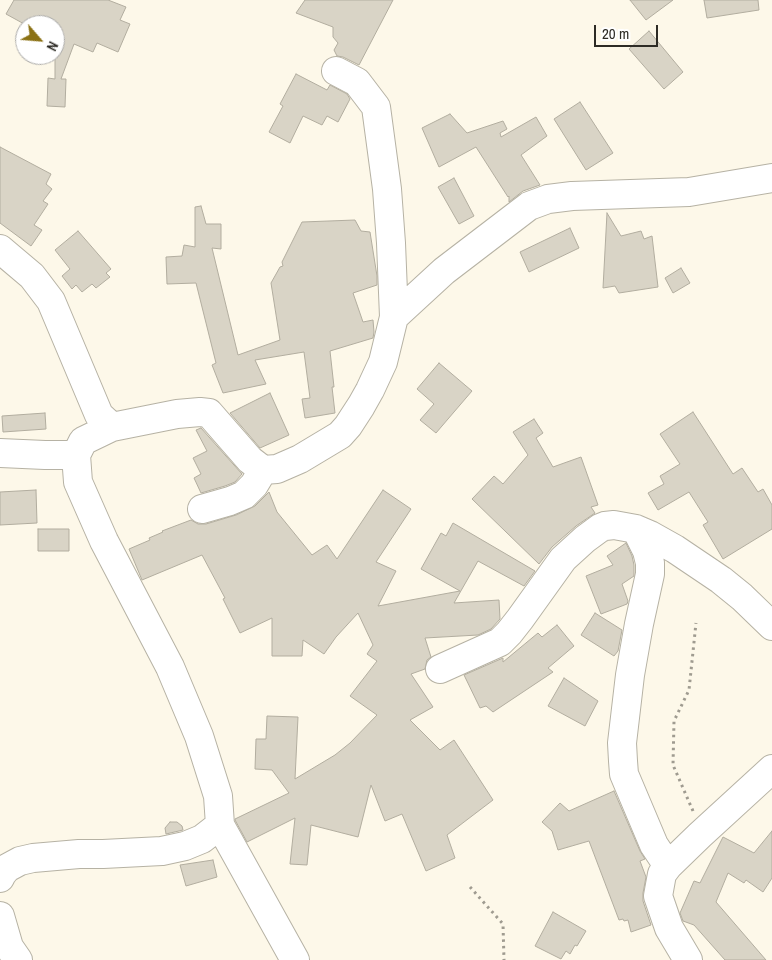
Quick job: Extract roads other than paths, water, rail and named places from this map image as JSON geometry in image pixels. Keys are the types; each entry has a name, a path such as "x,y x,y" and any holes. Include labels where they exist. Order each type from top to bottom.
{"street":[{"path":"294,960 220,825 218,796 199,736 170,667 104,541 78,482 76,455 83,441 112,428 177,414 200,412 209,413 250,460 263,470 277,469 300,459 340,435 348,426 370,390 383,362 394,317 388,198 376,107 357,82 336,71"},
{"path":"394,317 444,271 529,206 548,199 572,196 689,192 772,178"},
{"path":"0,249 32,276 52,301 99,415 112,428"},
{"path":"0,453 76,455"},
{"path":"202,509 244,495 260,478 263,470"},
{"path":"440,669 500,642 509,634 563,559 585,539 605,526 614,525 636,529 675,549 742,597 772,626"},
{"path":"636,529 647,551 650,574 630,675 622,743 624,774 654,845 668,866"},
{"path":"688,960 669,928 658,896 662,874 700,835 772,769"},
{"path":"0,878 7,868 20,861 33,858 167,850 185,846 202,839 220,825"},
{"path":"0,916 9,947 18,960"}]}
